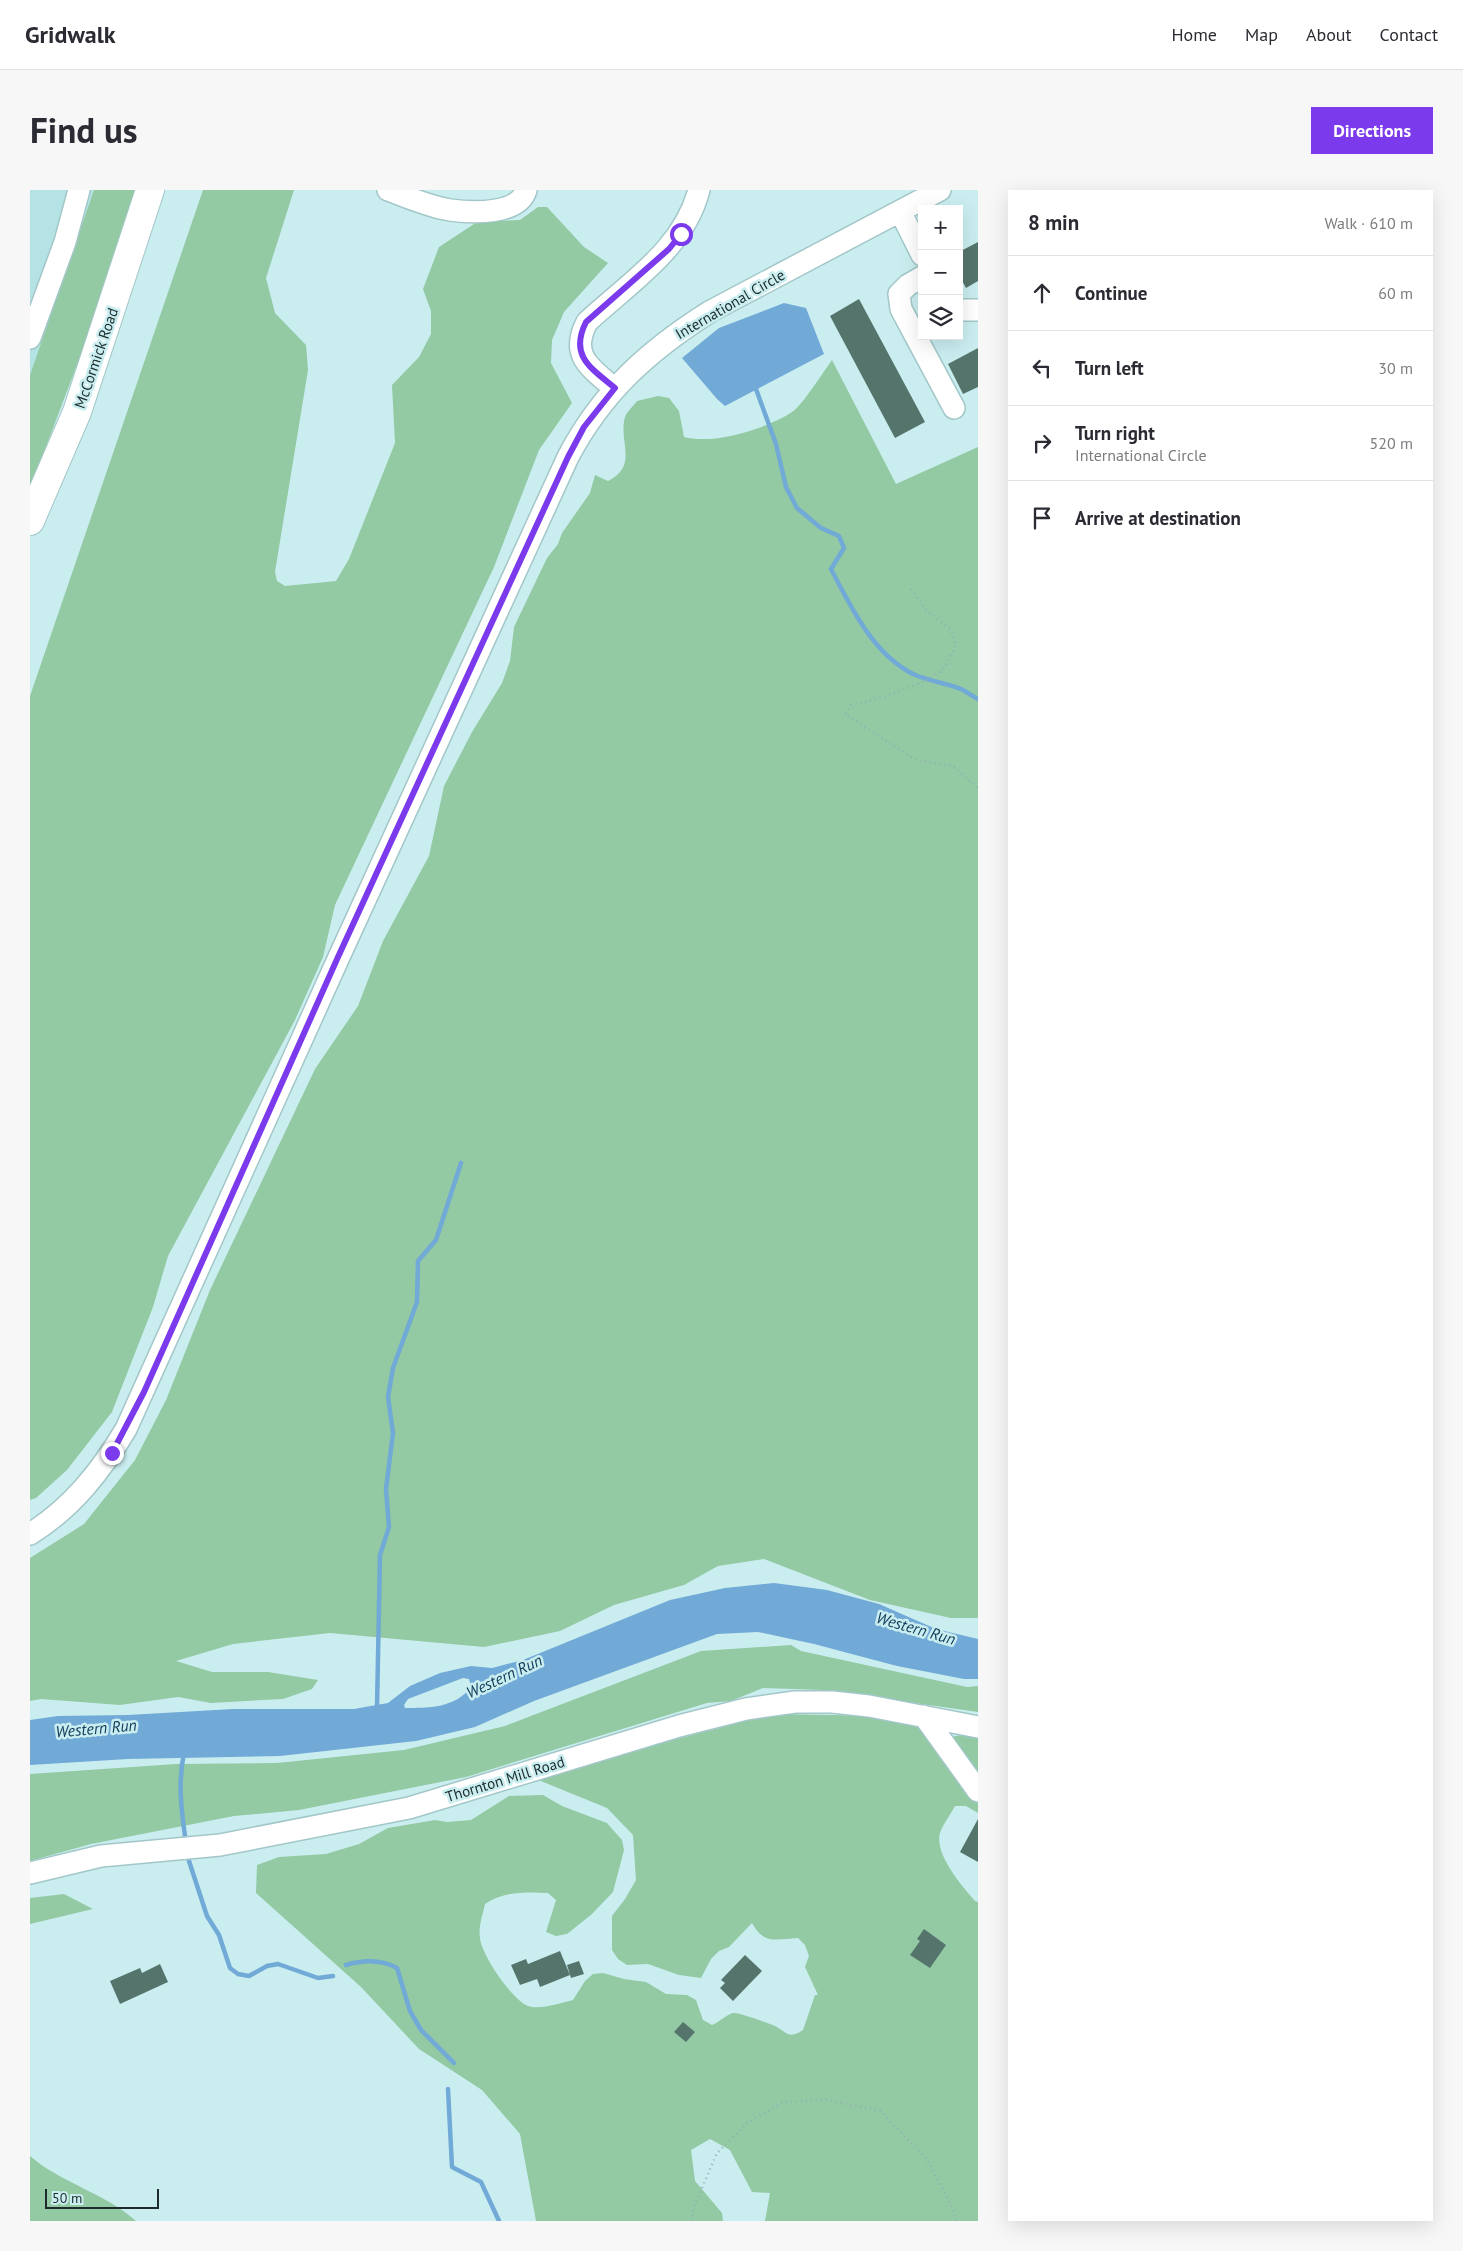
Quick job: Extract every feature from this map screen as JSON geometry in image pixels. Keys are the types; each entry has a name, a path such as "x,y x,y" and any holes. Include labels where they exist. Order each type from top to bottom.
{"main road":[{"name":"McCormick Road","path":"30,521 77,412 150,190"}],"street":[{"path":"30,338 65,242 79,190"},
{"path":"394,191 449,210 468,212 513,206 524,198 526,190"},
{"path":"615,388 584,361 580,348 581,333 586,322 669,249 681,234 694,210 699,190"},
{"name":"International Circle","path":"30,1534 77,1497 112,1453 126,1429 343,948 568,457 584,427 615,388 660,346 686,327 711,311 940,190"},
{"path":"900,211 920,250"},
{"path":"918,279 908,285 899,294 901,310 918,331"},
{"path":"963,310 978,310"},
{"path":"925,340 954,408"},
{"name":"Thornton Mill Road","path":"30,1873 101,1856 220,1844 409,1808 679,1726 746,1709 795,1702 832,1702 869,1706 978,1727"},
{"path":"924,1716 978,1791"}],"path":[{"path":"911,589 926,610 951,630 956,645 943,670 910,688 882,698 851,705 845,714 916,760 953,766 978,788"},
{"path":"691,2221 695,2204 717,2152 747,2123 783,2102 827,2100 880,2111 926,2158 950,2202 956,2221"}],"shaded area":[{"path":"30,190 94,190 30,375"}],"green space":[{"path":"94,190 135,190 114,267 30,489 30,375"},
{"path":"203,190 294,190 266,278 275,313 306,345 308,370 275,572 277,581 285,586 336,581 349,559 395,443 392,385 419,357 431,334 431,311 423,289 439,247 477,222 520,220 538,207 547,207 584,247 608,263 564,312 552,340 551,363 572,403 539,450 494,567 335,905 323,957 295,1020 168,1256 153,1307 112,1412 67,1470 36,1498 30,1500 30,696"},
{"path":"832,360 896,484 978,447 978,1618 951,1618 870,1600 764,1559 718,1566 684,1585 614,1605 560,1631 484,1647 330,1633 233,1644 176,1661 212,1672 268,1672 318,1680 312,1689 283,1699 211,1703 178,1697 120,1705 41,1699 30,1701 30,1558 84,1524 135,1460 166,1400 210,1290 315,1069 358,1006 383,941 429,856 444,786 472,732 502,683 510,661 514,627 547,558 590,493 595,475 608,481 623,468 626,452 624,426 626,415 637,401 658,396 669,398 679,411 684,437 710,439 740,434 768,424 796,409"},
{"path":"791,1645 801,1651 967,1687 978,1686 978,1712 823,1690 763,1688 731,1701 707,1703 466,1777 299,1810 234,1816 91,1844 30,1861 30,1774 176,1764 277,1763 404,1750 505,1726 701,1651"},
{"path":"773,1714 889,1716 923,1728 978,1800 978,1813 966,1806 955,1806 941,1830 939,1841 950,1869 975,1901 978,1902 978,2221 765,2221 770,2193 752,2192 730,2150 710,2139 691,2150 695,2181 722,2213 723,2221 536,2221 520,2134 482,2090 419,2049 361,1987 256,1893 257,1865 279,1857 326,1854 359,1844 388,1828 435,1820 447,1822 471,1820 509,1796 543,1795 562,1806 607,1823 622,1840 624,1850 613,1892 592,1914 567,1934 556,1936 546,1932 556,1900 548,1893 508,1895 485,1904 480,1929 482,1945 498,1976 521,2002 528,2006 544,2007 573,2000 585,1981 593,1974 603,1973 624,1979 646,1982 666,1994 687,1995 696,2000 703,2020 712,2025 730,2014 736,2013 779,2028 791,2035 798,2033 803,2030 815,1995 818,1995 805,1967 809,1956 805,1945 798,1938 766,1938 761,1935 752,1923 729,1947 719,1951 711,1959 701,1978 679,1975 648,1964 627,1965 618,1959 612,1950 612,1916 636,1880 633,1835 607,1808 531,1777"},
{"path":"966,1734 978,1737 978,1780 946,1738"},
{"path":"64,1894 93,1909 30,1924 30,1898"},
{"path":"30,2156 55,2174 111,2203 136,2221 30,2221"}],"water":[{"path":"784,303 806,308 824,354 725,406 682,358 719,328"},
{"name":"Western Run","path":"774,1583 827,1590 879,1604 936,1629 978,1639 978,1679 964,1679 897,1666 814,1644 758,1632 717,1634 534,1701 475,1727 416,1741 280,1756 128,1759 30,1765 30,1720 58,1716 128,1715 233,1709 354,1709 388,1703 410,1686 440,1673 471,1666 492,1668 523,1660 670,1600 725,1588","holes":["463,1678 469,1679 471,1687 465,1694 449,1703 432,1707 405,1708 404,1705 408,1699"]}],"building":[{"path":"978,242 978,281 966,288 963,282 963,250"},
{"path":"859,299 925,422 895,438 830,316"},
{"path":"978,348 978,387 963,394 948,364"},
{"path":"978,1819 978,1862 960,1852"},
{"path":"924,1929 946,1945 930,1968 910,1955 920,1941 917,1939"},
{"path":"560,1951 570,1975 540,1987 537,1979 520,1985 511,1965 526,1959 528,1964"},
{"path":"745,1955 762,1971 733,2001 720,1988 725,1983 721,1980"},
{"path":"579,1961 584,1974 571,1978 567,1965"},
{"path":"160,1964 168,1982 120,2004 110,1981 140,1968 142,1973"},
{"path":"683,2022 695,2032 686,2042 674,2032"}],"waterway":[{"path":"756,389 776,444 786,487 797,508 821,528 839,536 844,548 831,569 864,628 886,654 913,674 961,689 978,699"},
{"path":"377,1708 380,1555 389,1527 386,1489 393,1433 388,1397 393,1368 417,1302 418,1261 436,1240 461,1163"},
{"path":"184,1753 181,1805 185,1836"},
{"path":"189,1861 207,1916 219,1935 230,1968 238,1974 249,1976 267,1966 278,1964 318,1978 333,1976"},
{"path":"346,1965 372,1961 397,1968 410,2011 421,2030 454,2063"},
{"path":"448,2089 452,2167 481,2182 499,2221"}],"route":[{"path":"112,1453 144,1392 338,957 568,457 584,427 615,388 584,361 580,348 581,333 586,322 669,249 681,234"}]}
